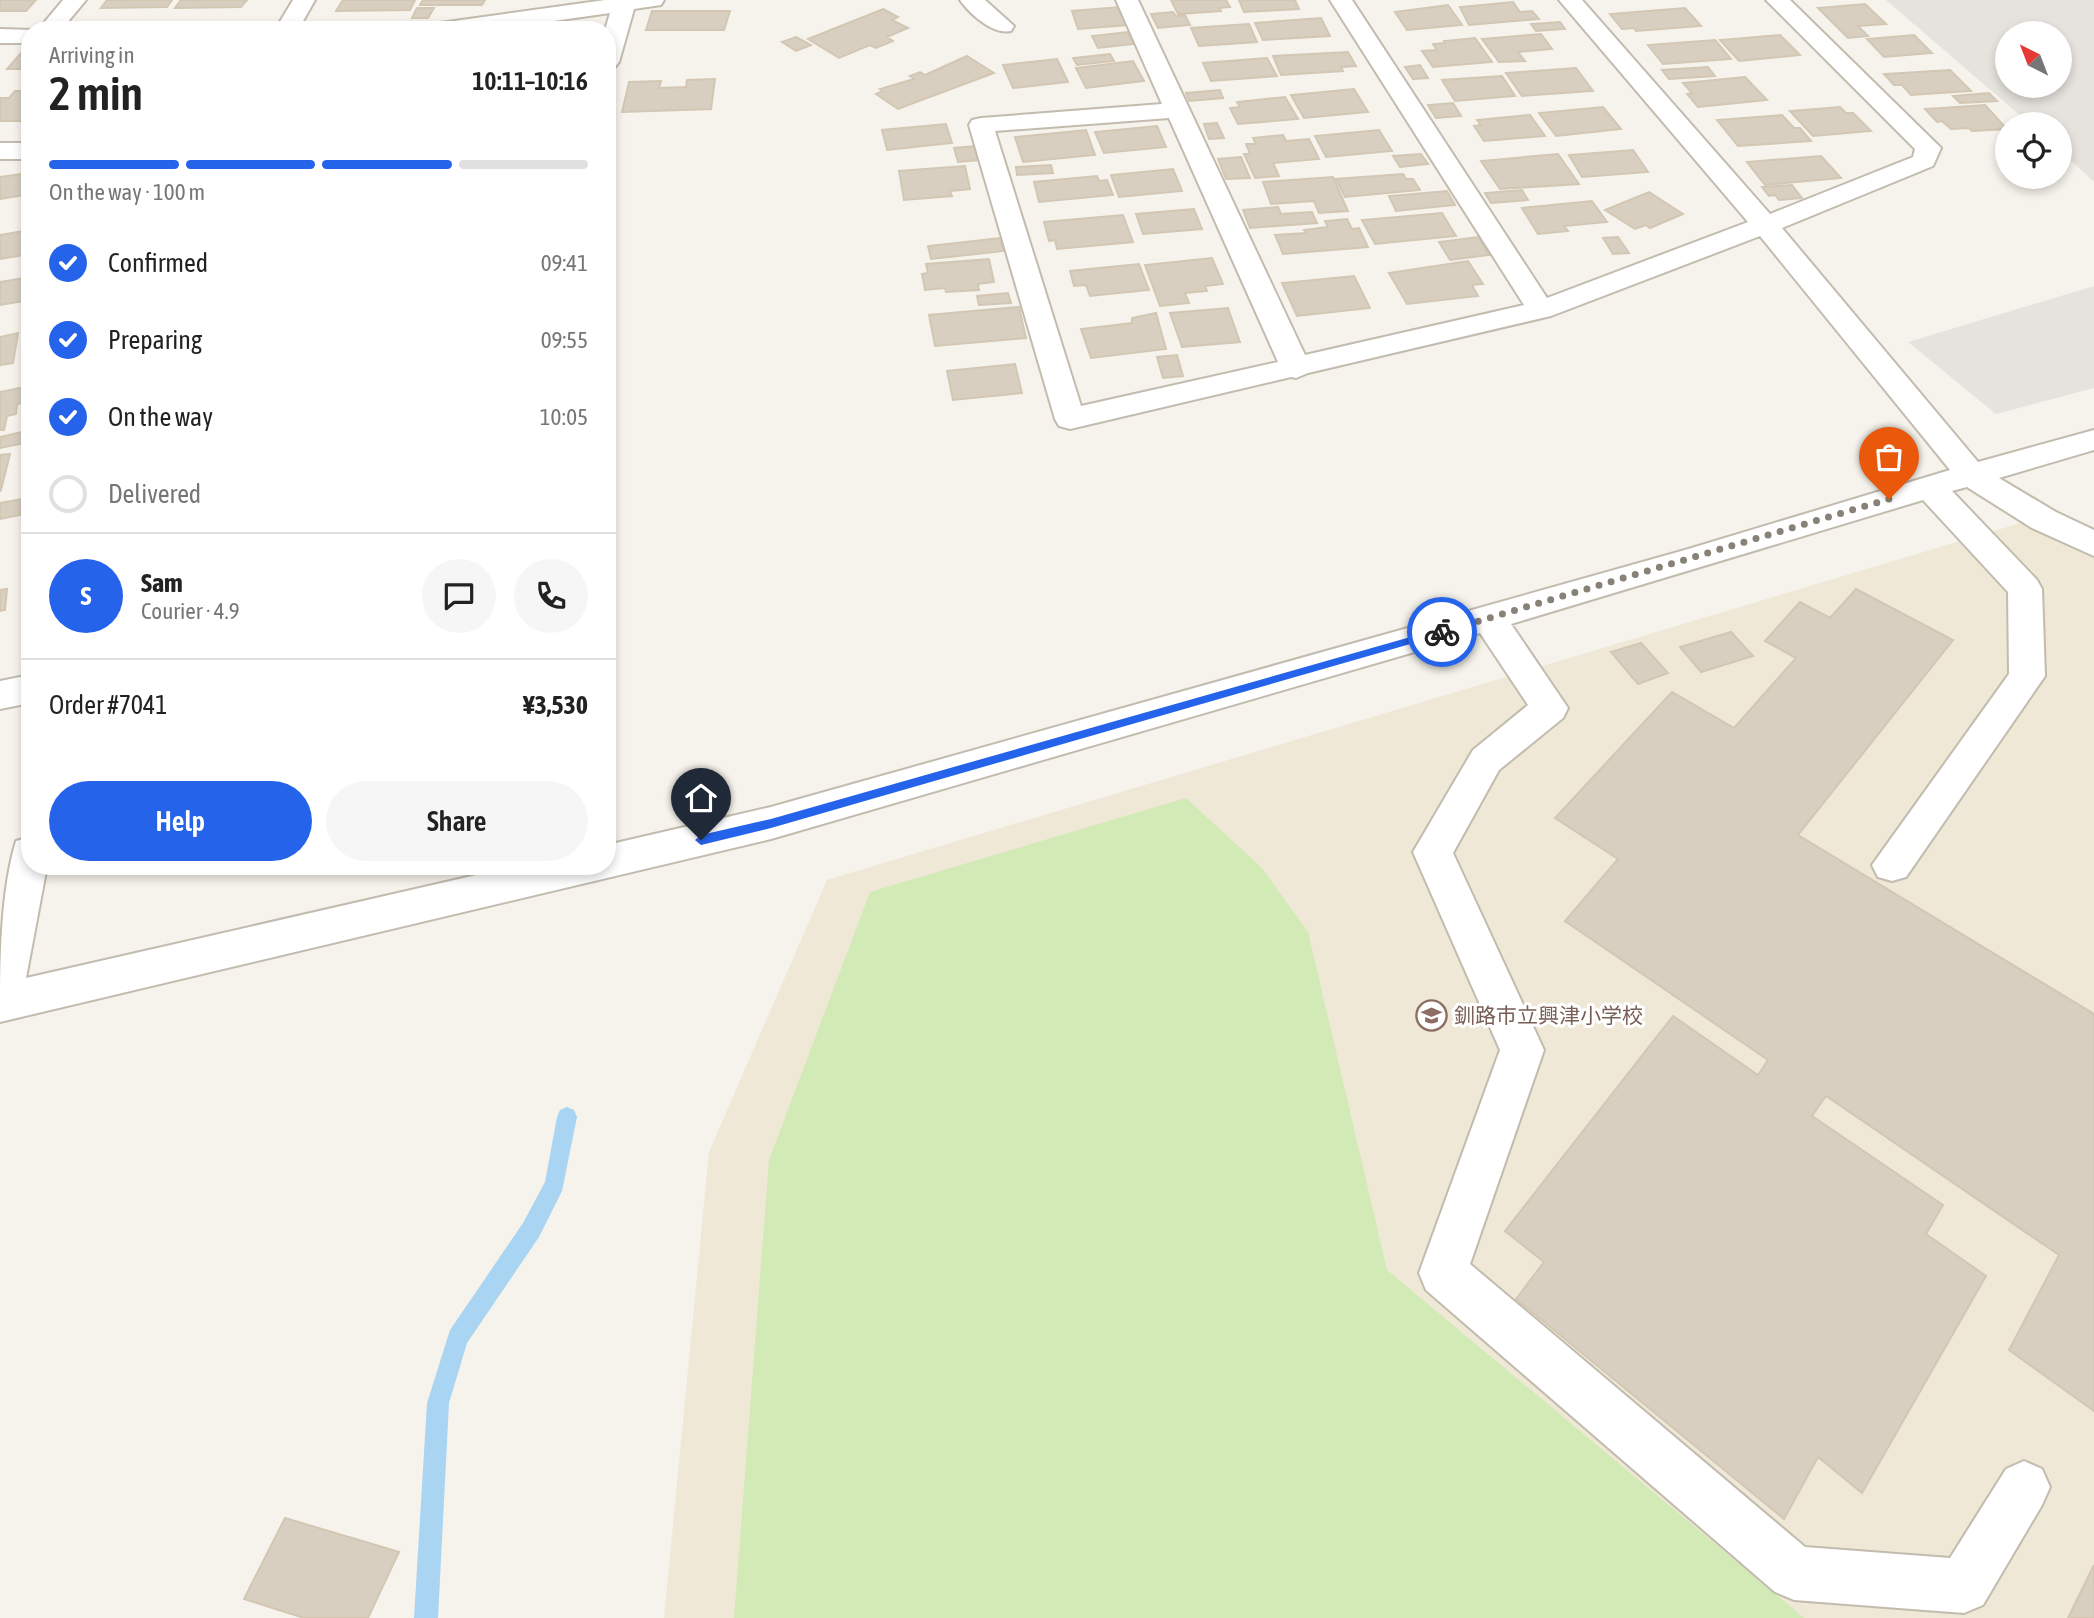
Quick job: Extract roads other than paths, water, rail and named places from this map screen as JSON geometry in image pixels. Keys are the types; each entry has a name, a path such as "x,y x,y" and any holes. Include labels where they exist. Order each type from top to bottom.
{"street":[{"path":"57,21 75,0"},
{"path":"291,21 304,0"},
{"path":"479,21 527,10 653,0"},
{"path":"971,0 1003,26"},
{"path":"1128,0 1296,369"},
{"path":"1341,0 1541,310"},
{"path":"1570,0 1765,225 1971,475 2044,520 2094,544"},
{"path":"1180,110 981,125 1070,419 1296,369 1541,310 1924,161 1928,148 1777,0"},
{"path":"616,31 624,4"},
{"path":"0,36 21,36"},
{"path":"0,151 21,150"},
{"path":"616,860 771,823 1488,618 2094,440"},
{"path":"1892,865 2027,676 2025,589 1929,487"},
{"path":"1488,618 1550,708 1486,760 1433,852 1522,1050 1443,1273 1794,1573 1964,1586 2024,1487"},
{"path":"0,695 21,691"},
{"path":"26,875 0,1002 550,875"}],"waterway":[{"path":"426,1618 438,1403 458,1338 531,1230 555,1184 567,1117"}],"place":[{"name":"釧路市立興津小学校","path":"1431,1016"}]}
